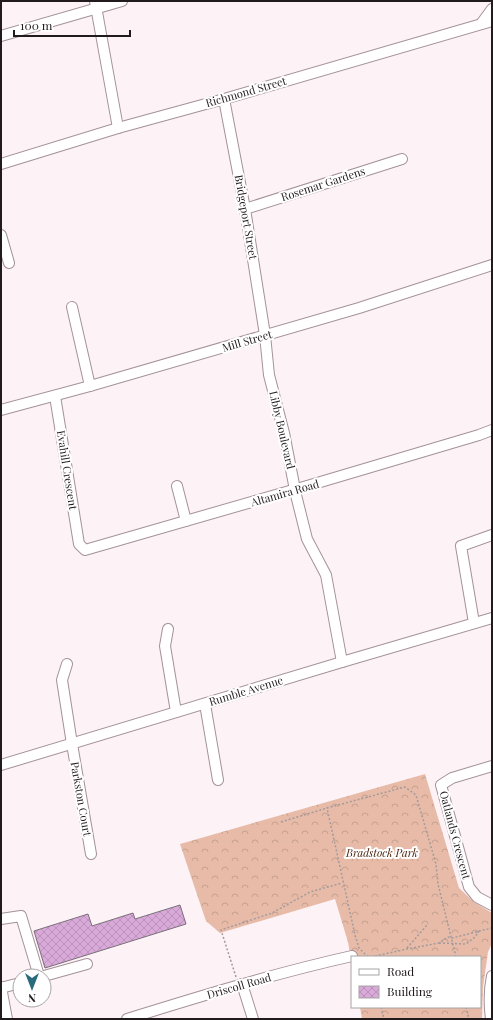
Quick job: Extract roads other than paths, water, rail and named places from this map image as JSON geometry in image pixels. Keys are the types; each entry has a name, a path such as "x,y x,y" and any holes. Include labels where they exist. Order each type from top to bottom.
{"street":[{"path":"1,36 96,5 122,1"},
{"path":"96,5 118,128"},
{"path":"481,24 492,9"},
{"name":"Richmond Street","path":"1,164 118,128 224,99 492,21"},
{"name":"Bridgeport Street","path":"224,99 245,209 265,335"},
{"name":"Rosemar Gardens","path":"245,209 402,159"},
{"path":"1,236 9,263"},
{"name":"Mill Street","path":"1,410 55,396 359,308 492,265"},
{"path":"72,307 90,386"},
{"name":"Libby Boulevard","path":"265,335 269,375 284,433 295,490 308,539 326,575 342,662"},
{"name":"Evahill Crescent","path":"55,396 79,544"},
{"name":"Altamira Road","path":"79,544 85,550 295,490 492,430"},
{"path":"177,486 186,521"},
{"path":"474,623 461,546 492,535"},
{"name":"Rumble Avenue","path":"1,765 492,618"},
{"path":"168,629 165,646 176,712"},
{"name":"Parkston Court","path":"67,664 62,680 91,854"},
{"path":"205,704 218,780"},
{"name":"Oatlands Crescent","path":"492,766 452,778 441,785 469,887 477,897 492,905"},
{"path":"1,919 21,916 37,968"},
{"name":"Driscoll Road","path":"133,1018 242,984 351,956"},
{"path":"52,974 87,964"},
{"path":"491,1019 489,1007 492,976"},
{"path":"242,984 253,1019"},
{"path":"7,1019 1,987 12,985"}],"park label":[{"name":"Bradstock Park","path":"382,853"}]}
